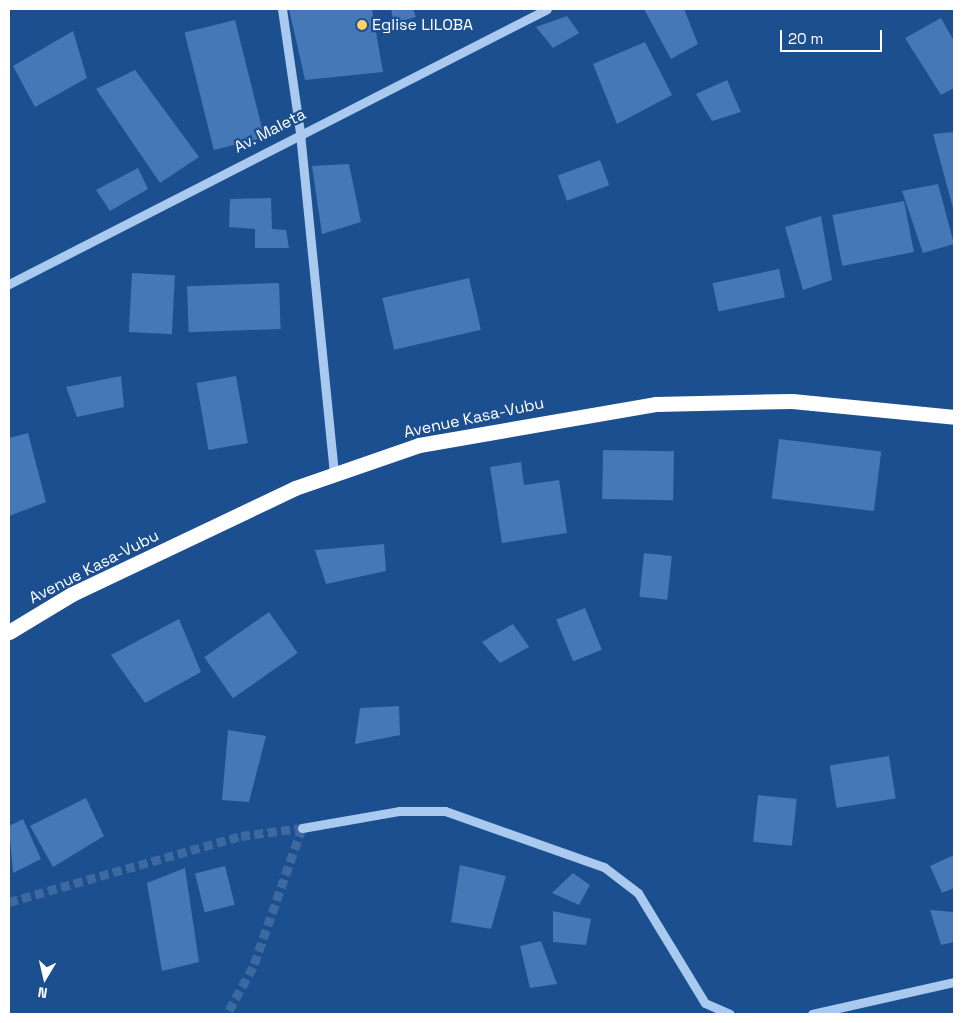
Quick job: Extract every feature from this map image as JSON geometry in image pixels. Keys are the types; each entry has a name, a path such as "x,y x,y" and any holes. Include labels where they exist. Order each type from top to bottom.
{"highway":[{"name":"Avenue Kasa-Vubu","path":"9,632 72,594 295,488 419,445 656,404 792,401 954,417"}],"street":[{"path":"282,9 300,133 334,475"},
{"name":"Av. Maleta","path":"9,284 300,133 547,9"},
{"path":"302,828 400,811 445,811 604,867 638,893 705,1003 730,1014"},
{"path":"812,1014 954,982"}],"building":[{"path":"289,9 372,9 383,72 305,80"},
{"path":"391,9 413,9 416,17 394,23"},
{"path":"644,9 684,9 698,44 671,59"},
{"path":"567,16 579,33 553,48 536,27"},
{"path":"941,18 954,41 954,88 941,95 905,38"},
{"path":"235,20 264,137 214,150 185,33"},
{"path":"73,31 87,78 35,107 13,66"},
{"path":"645,42 672,95 617,124 593,64"},
{"path":"135,70 199,157 160,183 96,89"},
{"path":"727,80 741,112 712,121 696,94"},
{"path":"954,132 954,212 933,134"},
{"path":"600,160 609,185 567,201 558,175"},
{"path":"349,164 361,222 322,234 312,166"},
{"path":"138,168 148,189 110,211 96,190"},
{"path":"938,184 954,244 923,253 902,191"},
{"path":"271,198 272,229 286,230 289,248 255,248 255,229 229,227 230,199"},
{"path":"904,201 914,252 842,266 832,215"},
{"path":"821,216 832,280 803,290 785,227"},
{"path":"779,269 785,297 719,312 712,283"},
{"path":"132,273 175,275 172,334 129,332"},
{"path":"469,278 481,330 394,350 382,298"},
{"path":"279,283 281,329 189,332 187,286"},
{"path":"121,376 124,407 77,417 66,387"},
{"path":"236,376 248,443 208,450 197,383"},
{"path":"28,433 46,502 9,516 9,438"},
{"path":"779,439 881,452 874,511 772,499"},
{"path":"603,450 674,451 673,500 602,499"},
{"path":"521,462 524,485 559,480 567,533 502,543 490,467"},
{"path":"384,544 386,571 326,584 315,550"},
{"path":"644,553 672,556 667,600 639,597"},
{"path":"585,608 602,650 573,661 556,620"},
{"path":"269,612 298,653 233,698 204,657"},
{"path":"179,619 201,672 145,703 111,655"},
{"path":"513,624 529,647 500,663 482,642"},
{"path":"399,706 400,735 355,744 360,708"},
{"path":"228,730 266,736 249,802 222,800"},
{"path":"889,756 896,798 836,808 830,765"},
{"path":"758,795 797,799 792,846 753,842"},
{"path":"86,798 104,836 53,867 30,826"},
{"path":"23,819 41,859 13,873 9,826"},
{"path":"954,855 954,888 942,893 930,866"},
{"path":"460,865 506,876 491,929 451,922"},
{"path":"225,866 235,905 205,912 195,873"},
{"path":"185,868 199,962 162,971 147,883"},
{"path":"573,873 590,885 579,905 552,893"},
{"path":"930,910 954,912 954,942 941,945"},
{"path":"553,911 591,919 586,945 553,942"},
{"path":"541,941 557,984 530,988 520,946"}],"tunnel":[{"path":"9,902 241,836 302,828 253,967 227,1014"}],"place":[{"name":"Eglise LILOBA","path":"362,25"}]}
